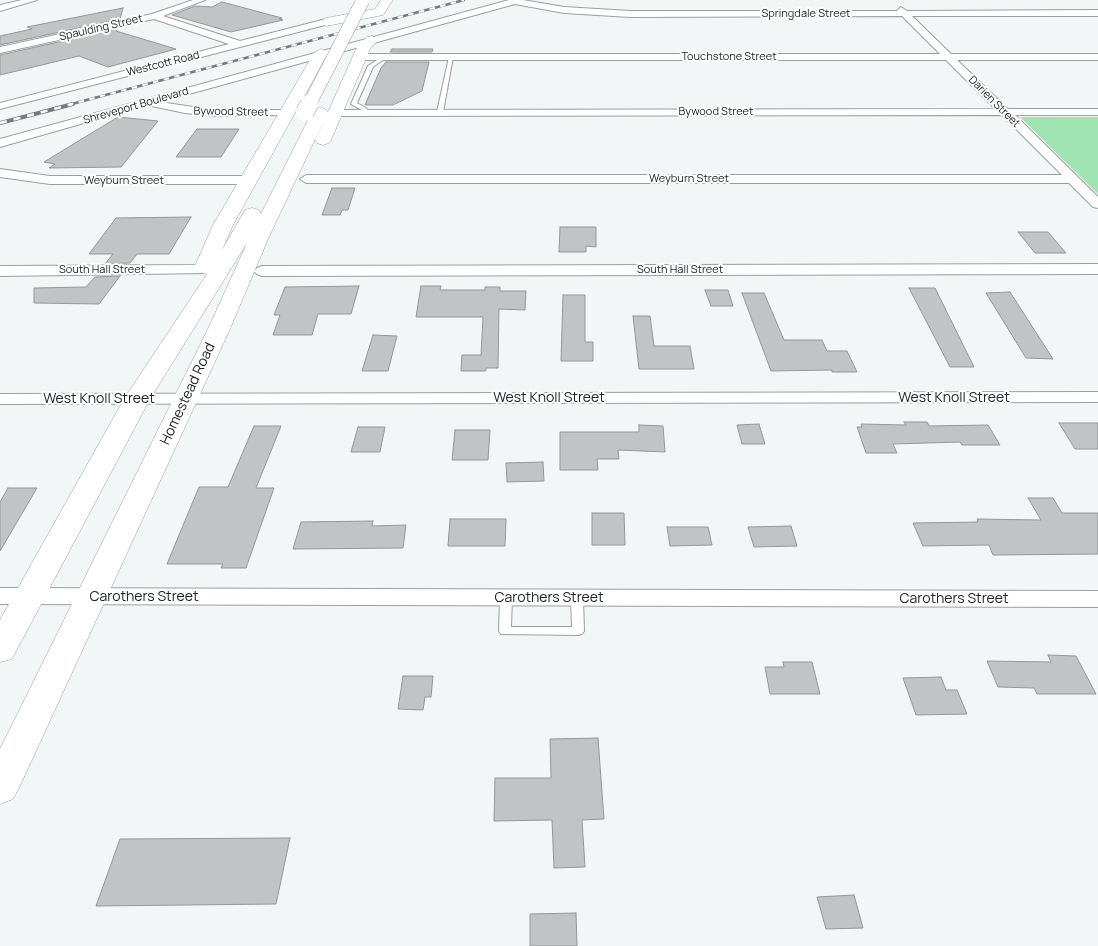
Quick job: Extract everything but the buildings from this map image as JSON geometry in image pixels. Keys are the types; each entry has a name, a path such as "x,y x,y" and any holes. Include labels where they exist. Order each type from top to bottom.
{"main road":[{"path":"346,17 351,0"},
{"name":"Homestead Road","path":"0,788 219,329 312,112 363,0"},
{"name":"Homestead Road","path":"0,650 137,398 239,239 375,0"},
{"path":"326,22 382,11 387,0"},
{"path":"183,328 203,270 223,225 248,180 312,112 362,47"},
{"path":"302,187 312,112 310,70 321,53"},
{"path":"219,329 266,263"}],"street":[{"path":"0,8 33,0"},
{"name":"Spaulding Street","path":"0,50 154,16 201,0"},
{"name":"Darien Street","path":"890,0 1098,204"},
{"name":"Springdale Street","path":"517,1 564,10 600,13 1098,13"},
{"name":"Shreveport Boulevard","path":"0,143 321,53 362,47 517,1"},
{"path":"154,16 239,44"},
{"name":"Westcott Road","path":"0,106 326,22"},
{"name":"Touchstone Street","path":"362,47 385,58 1098,57"},
{"name":"Shreveport Boulevard","path":"271,68 291,66 310,70"},
{"name":"Bywood Street","path":"147,102 184,110 213,113 1098,112"},
{"name":"Weyburn Street","path":"0,173 58,180 248,180"},
{"name":"Weyburn Street","path":"302,187 1072,179"},
{"name":"South Hall Street","path":"266,263 1098,269"},
{"name":"South Hall Street","path":"0,271 203,270"},
{"name":"West Knoll Street","path":"0,399 1098,397"},
{"name":"Carothers Street","path":"0,596 1098,599"}],"lane":[{"path":"440,112 451,57"},
{"path":"366,112 354,104 371,66 385,58"},
{"path":"506,598 505,631 578,631 577,598"}],"green space":[{"path":"1020,117 1098,117 1098,194"}],"railway":[{"path":"68,105 464,0"},
{"path":"0,123 73,104"}]}
